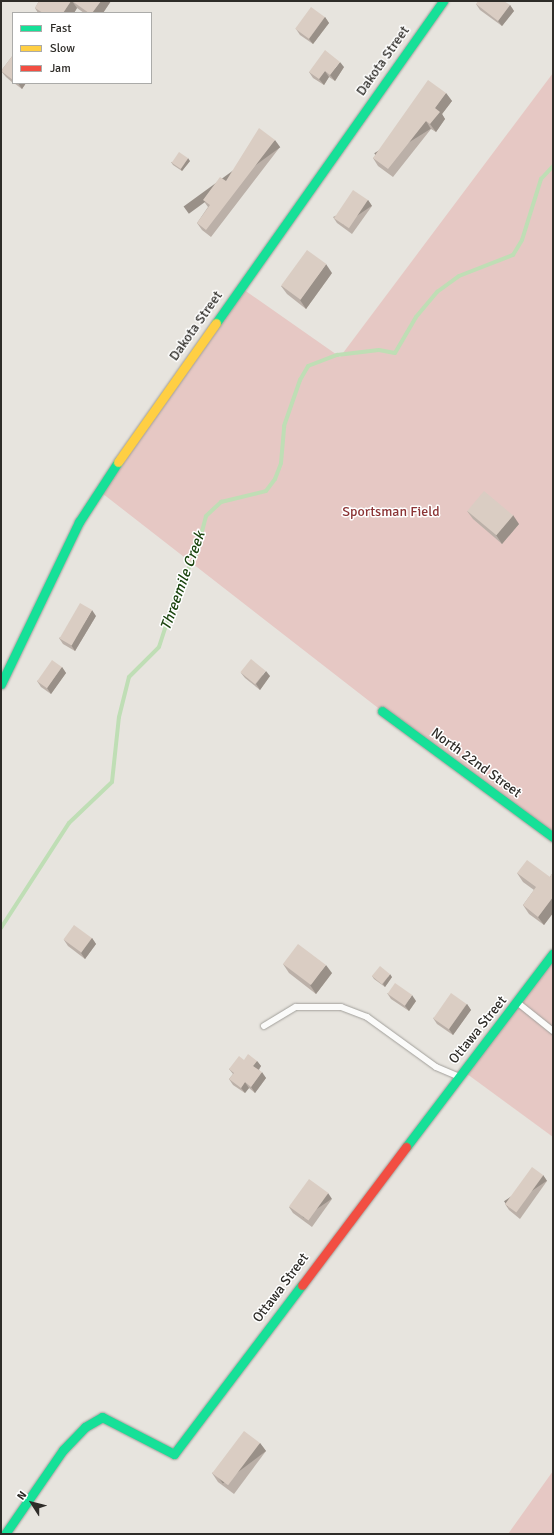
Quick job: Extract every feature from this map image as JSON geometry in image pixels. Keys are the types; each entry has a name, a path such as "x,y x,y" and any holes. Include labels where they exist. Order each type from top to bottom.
{"street":[{"name":"Dakota Street","path":"1,684 79,522 98,490 443,1"},
{"name":"North 22nd Street","path":"382,711 553,837"},
{"name":"Ottawa Street","path":"5,1534 63,1450 85,1427 102,1417 174,1454 459,1076 518,1003 553,953"}],"lane":[{"path":"518,1003 553,1031"},
{"path":"264,1026 296,1006 341,1007 367,1017 436,1067 459,1076"}],"green space":[{"name":"Sportsman Field","path":"553,73 553,837 382,711 98,490 240,287 340,357"},
{"path":"553,953 553,1137 463,1071"},
{"path":"553,1471 553,1534 508,1534"}],"building":[{"path":"39,1 71,1 64,12 41,12 35,8"},
{"path":"72,1 101,1 93,12 88,12"},
{"path":"478,1 504,1 510,5 498,21 476,4"},
{"path":"311,7 325,17 309,39 295,29"},
{"path":"325,50 340,62 330,75 325,71 319,79 309,72"},
{"path":"12,56 12,79 1,71"},
{"path":"428,80 446,93 435,108 440,112 430,124 426,121 388,169 373,158"},
{"path":"259,128 275,140 206,230 197,223 210,205 203,200 220,177 226,181"},
{"path":"179,152 188,158 181,169 172,163"},
{"path":"353,190 368,200 349,228 334,218"},
{"path":"307,250 326,264 301,300 281,286"},
{"path":"484,491 513,515 496,535 467,511"},
{"path":"80,603 92,610 72,646 60,639"},
{"path":"251,659 266,671 255,684 240,672"},
{"path":"52,660 62,667 47,688 37,681"},
{"path":"527,860 550,877 553,872 553,897 538,917 523,905 536,887 517,873"},
{"path":"74,925 92,938 81,952 63,940"},
{"path":"298,944 326,965 311,985 283,964"},
{"path":"380,966 390,974 382,984 372,976"},
{"path":"395,983 412,995 405,1006 388,994"},
{"path":"451,993 467,1004 449,1029 433,1018"},
{"path":"248,1054 257,1061 253,1066 262,1072 251,1087 245,1082 241,1088 229,1079 234,1073 229,1069 239,1056 244,1060"},
{"path":"532,1167 543,1175 516,1212 505,1204"},
{"path":"309,1179 328,1193 308,1221 289,1207"},
{"path":"244,1431 260,1443 228,1485 212,1473"}],"waterway":[{"name":"Threemile Creek","path":"1,928 69,823 112,782 119,717 129,677 159,647 180,582 195,558 206,516 221,502 266,491 275,479 281,463 284,426 300,380 308,366 337,355 379,350 395,353 416,317 437,292 459,276 513,255 522,240 541,179 553,166"}],"traffic: fast":[{"path":"216,323 443,1"},
{"path":"1,684 79,522 118,462"},
{"path":"382,711 553,837"},
{"path":"406,1147 553,953"},
{"path":"5,1534 63,1450 85,1427 102,1417 174,1454 302,1285"}],"traffic: slow":[{"path":"118,462 216,323"}],"traffic: jam":[{"path":"302,1285 406,1147"}]}
